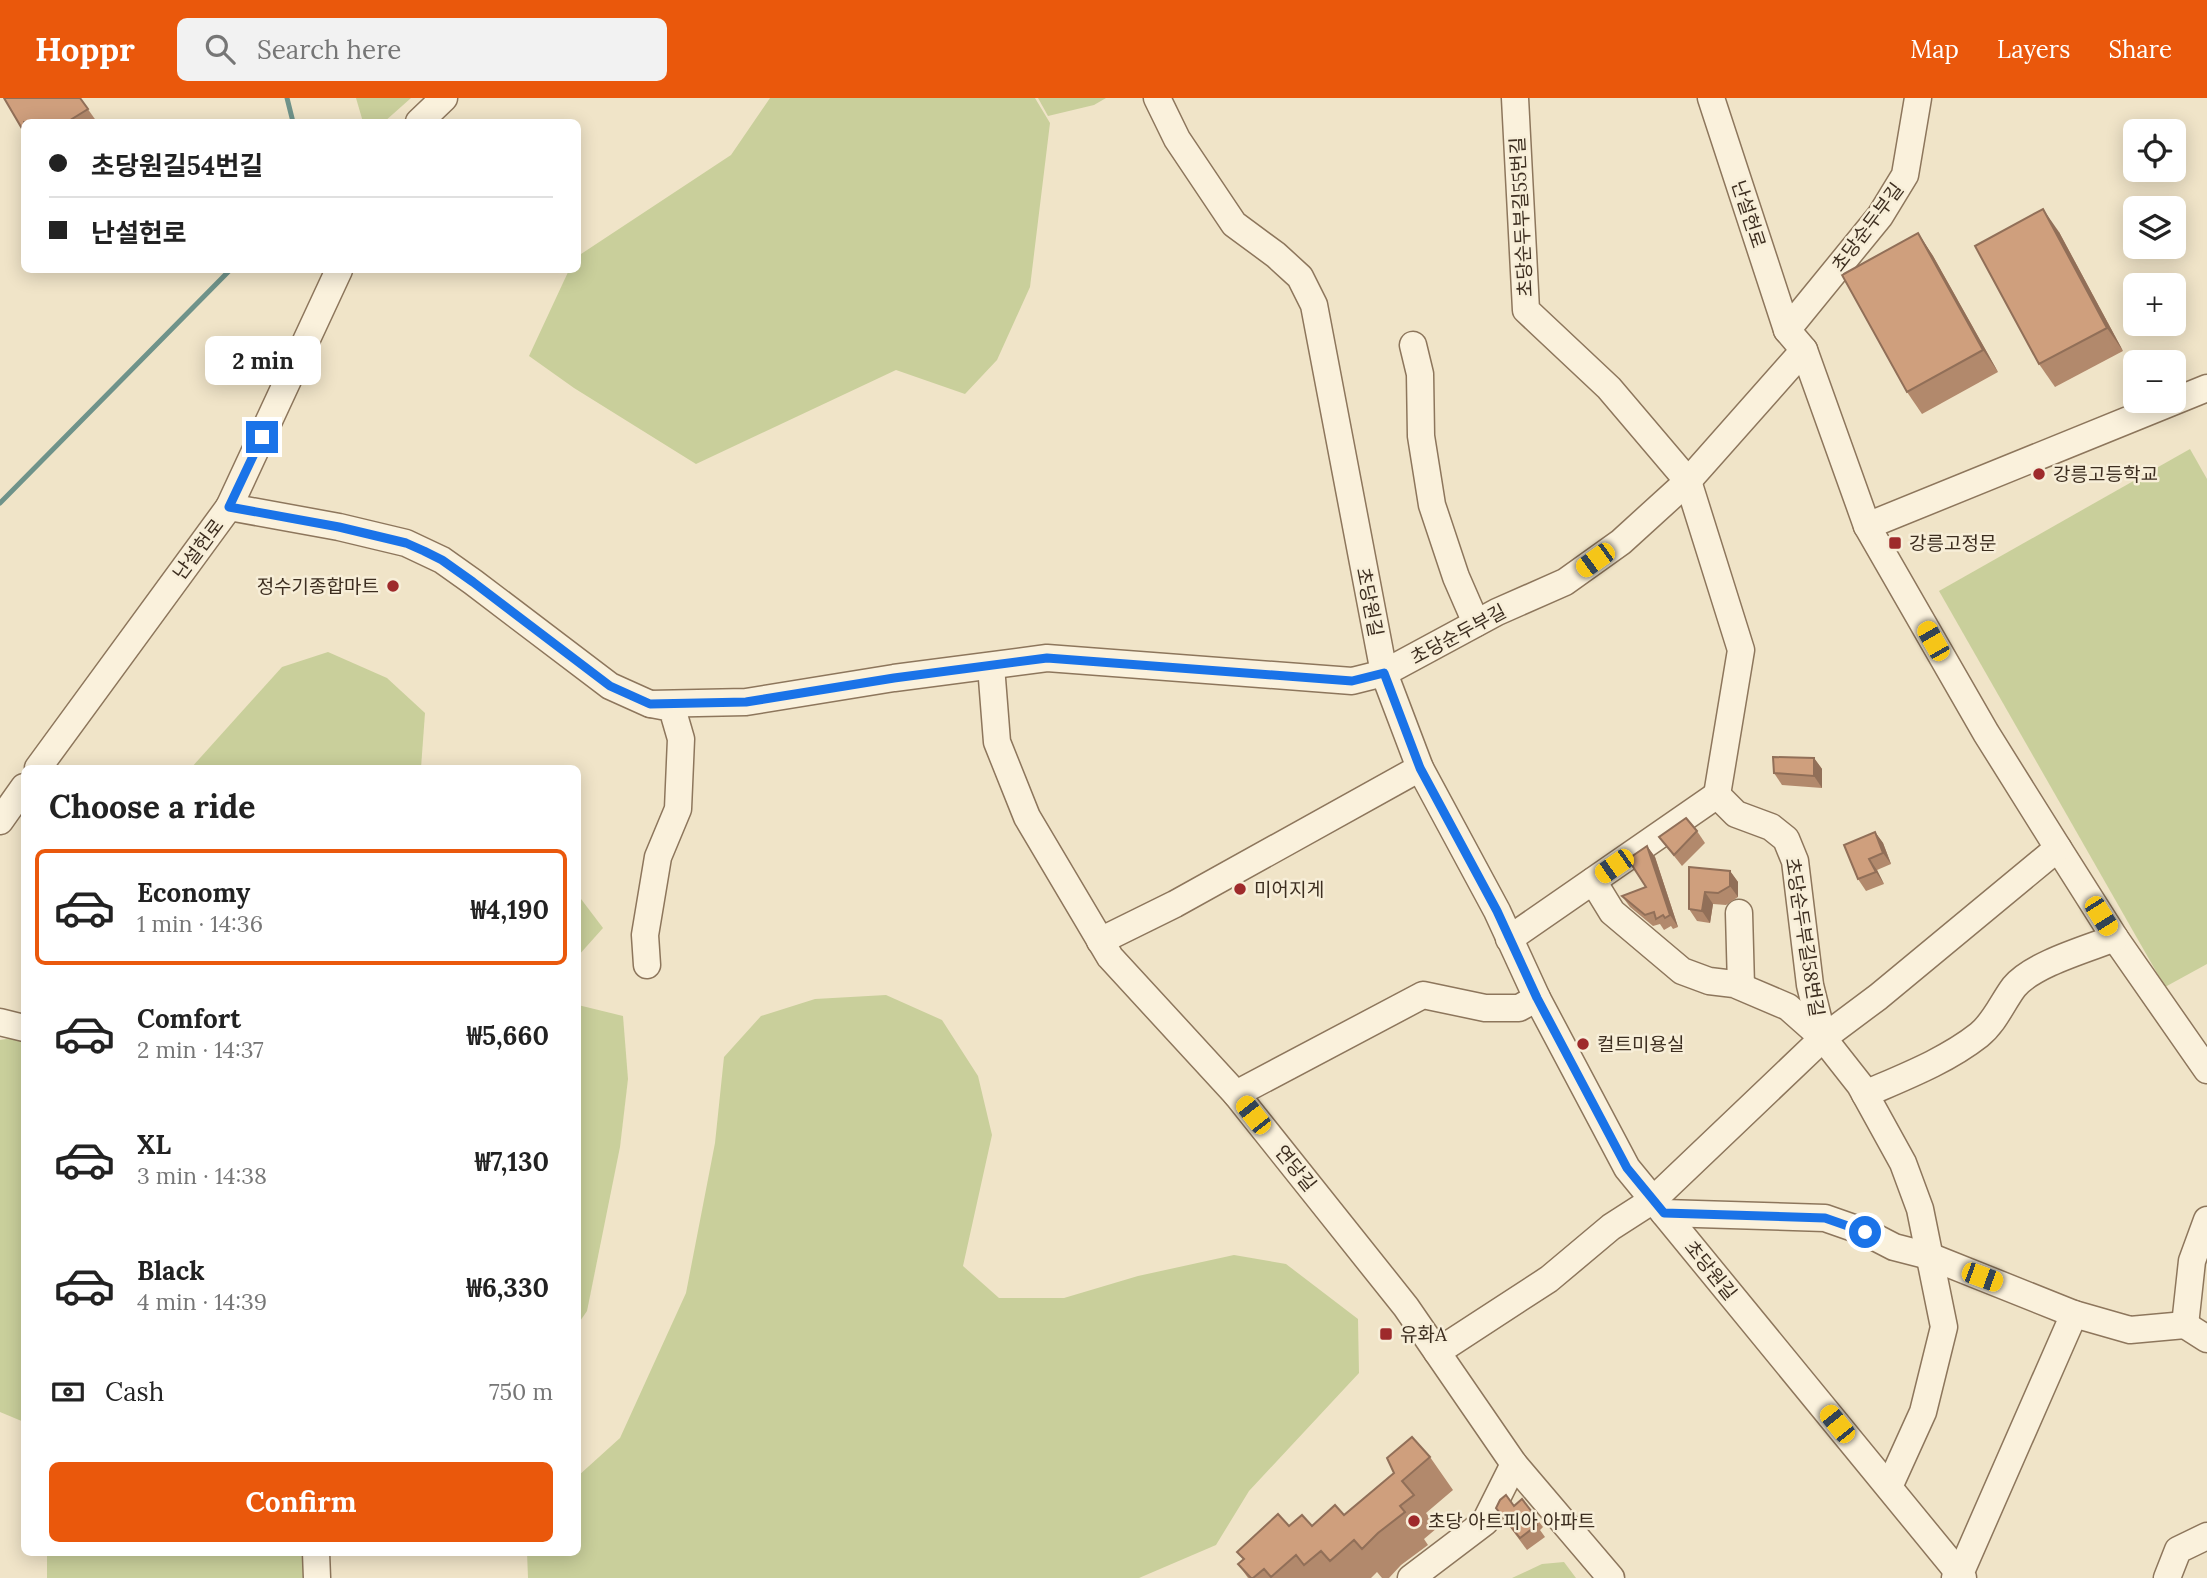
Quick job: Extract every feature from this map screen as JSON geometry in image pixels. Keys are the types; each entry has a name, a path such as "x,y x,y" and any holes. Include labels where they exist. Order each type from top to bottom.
{"street":[{"path":"422,119 443,98"},
{"name":"초당원길","path":"1157,98 1177,139 1234,224 1276,255 1300,277 1314,306 1384,673 1420,768 1627,1168 1960,1577"},
{"name":"초당순두부길55번길","path":"1515,98 1526,310 1609,388 1688,481"},
{"name":"난설헌로","path":"1711,98 1787,330"},
{"name":"초당순두부길","path":"1787,330 1880,216 1905,175 1918,98"},
{"name":"난설헌로","path":"40,765 229,507 338,273"},
{"path":"1787,330 1804,350 1867,526 1986,733 2115,938 2207,1070"},
{"path":"1413,345 1420,374 1421,436 1432,505 1456,577 1476,623"},
{"name":"초당순두부길","path":"229,507 339,527 406,543 430,554 473,582 610,686 650,704 746,702 894,678 1047,658 1352,681 1384,673 1476,623 1565,582 1621,542 1688,481 1804,350"},
{"path":"1867,526 2207,388"},
{"path":"1509,939 1717,795 1741,650 1688,481"},
{"name":"연당길","path":"991,666 997,742 1027,817 1110,957 1236,1094 1406,1307 1514,1464 1611,1578"},
{"path":"647,964 645,935 658,857 678,809 681,740 672,708 650,704"},
{"path":"1100,941 1175,904 1420,768"},
{"path":"0,821 21,791"},
{"name":"초당순두부길58번길","path":"1717,795 1736,814 1771,827 1786,839 1795,861 1810,985 1822,1038 1865,1094 1903,1163 1920,1209 1944,1327 1923,1412 1889,1487"},
{"path":"1437,1352 1549,1279 1611,1227 1659,1207 1822,1038 1878,997 2058,848"},
{"path":"1593,881 1612,912 1682,971 1709,981 1741,986 1788,1007 1822,1038"},
{"path":"1739,912 1741,986"},
{"path":"1865,1094 1944,1057 1980,1034 2016,985 2036,971 2115,938"},
{"path":"1236,1094 1423,995 1485,1008 1519,1009 1537,998"},
{"path":"0,1023 21,1027"},
{"path":"1659,1207 1825,1218 1865,1232 1894,1247 1929,1256 2074,1314 2130,1330 2196,1332 2192,1261 2207,1220"},
{"path":"1960,1577 2074,1314"},
{"path":"1411,1578 1485,1522 1514,1464"},
{"path":"2167,1578 2178,1550 2207,1536"},
{"path":"316,1556 317,1578"}],"green space":[{"path":"356,98 411,98 387,119 362,119"},
{"path":"770,98 1035,98 1050,123 1030,287 997,360 965,394 896,370 696,464 574,388 529,356 568,273 581,273 581,254 731,155"},
{"path":"1038,98 1106,98 1094,105 1048,116"},
{"path":"2190,449 2207,479 2207,964 2165,987 1939,591"},
{"path":"328,652 387,678 425,713 421,765 194,765 282,667"},
{"path":"581,899 603,928 581,953"},
{"path":"886,995 942,1020 978,1076 992,1135 963,1266 999,1298 1064,1298 1138,1276 1234,1255 1286,1264 1358,1319 1359,1373 1249,1491 1216,1545 1139,1578 528,1578 527,1556 581,1556 581,1473 620,1438 686,1293 715,1143 724,1057 761,1016 815,999"},
{"path":"581,1006 623,1016 628,1079 620,1147 587,1311 581,1320"},
{"path":"21,1036 21,1421 0,1412 0,1040"},
{"path":"47,1556 312,1556 307,1578 47,1578"},
{"path":"1564,1562 1576,1578 1512,1578 1542,1564"}],"building":[{"path":"4,98 80,98 88,109 72,119 21,119 21,127"},
{"path":"2043,209 2107,328 2039,364 1975,246"},
{"path":"1918,233 1983,350 1907,392 1842,275"},
{"path":"1773,757 1814,758 1814,776 1774,773"},
{"path":"1686,818 1697,831 1674,855 1659,837"},
{"path":"1875,832 1883,853 1869,859 1876,872 1858,879 1844,845"},
{"path":"1647,846 1670,915 1665,918 1663,915 1656,919 1654,912 1645,915 1622,896 1646,887 1628,859"},
{"path":"1689,867 1730,871 1730,886 1718,893 1705,892 1702,911 1689,909"},
{"path":"1412,1437 1430,1457 1402,1481 1414,1495 1400,1506 1405,1512 1362,1549 1354,1540 1330,1561 1321,1551 1304,1565 1296,1555 1271,1577 1264,1569 1251,1578 1238,1564 1244,1559 1237,1552 1278,1514 1289,1526 1302,1515 1312,1526 1335,1505 1344,1515 1394,1473 1387,1458"},
{"path":"1506,1495 1514,1506 1522,1499 1535,1516 1532,1518 1537,1525 1520,1538 1496,1508"}],"waterway":[{"path":"287,98 292,119"},
{"path":"0,503 227,273"}],"place":[{"name":"강릉고등학교","path":"2039,474"},
{"name":"강릉고정문","path":"1895,543"},
{"name":"정수기종합마트","path":"393,586"},
{"name":"미어지게","path":"1240,889"},
{"name":"컬트미용실","path":"1583,1044"},
{"name":"유화A","path":"1386,1334"},
{"name":"초당 아트피아 아파트","path":"1414,1521"}],"route":[{"path":"262,437 229,507 339,527 406,543 424,551 473,582 610,686 650,704 746,702 894,678 1047,658 1352,681 1384,673 1420,768 1497,911 1537,998 1627,1168 1664,1213 1825,1218 1865,1232"}]}
